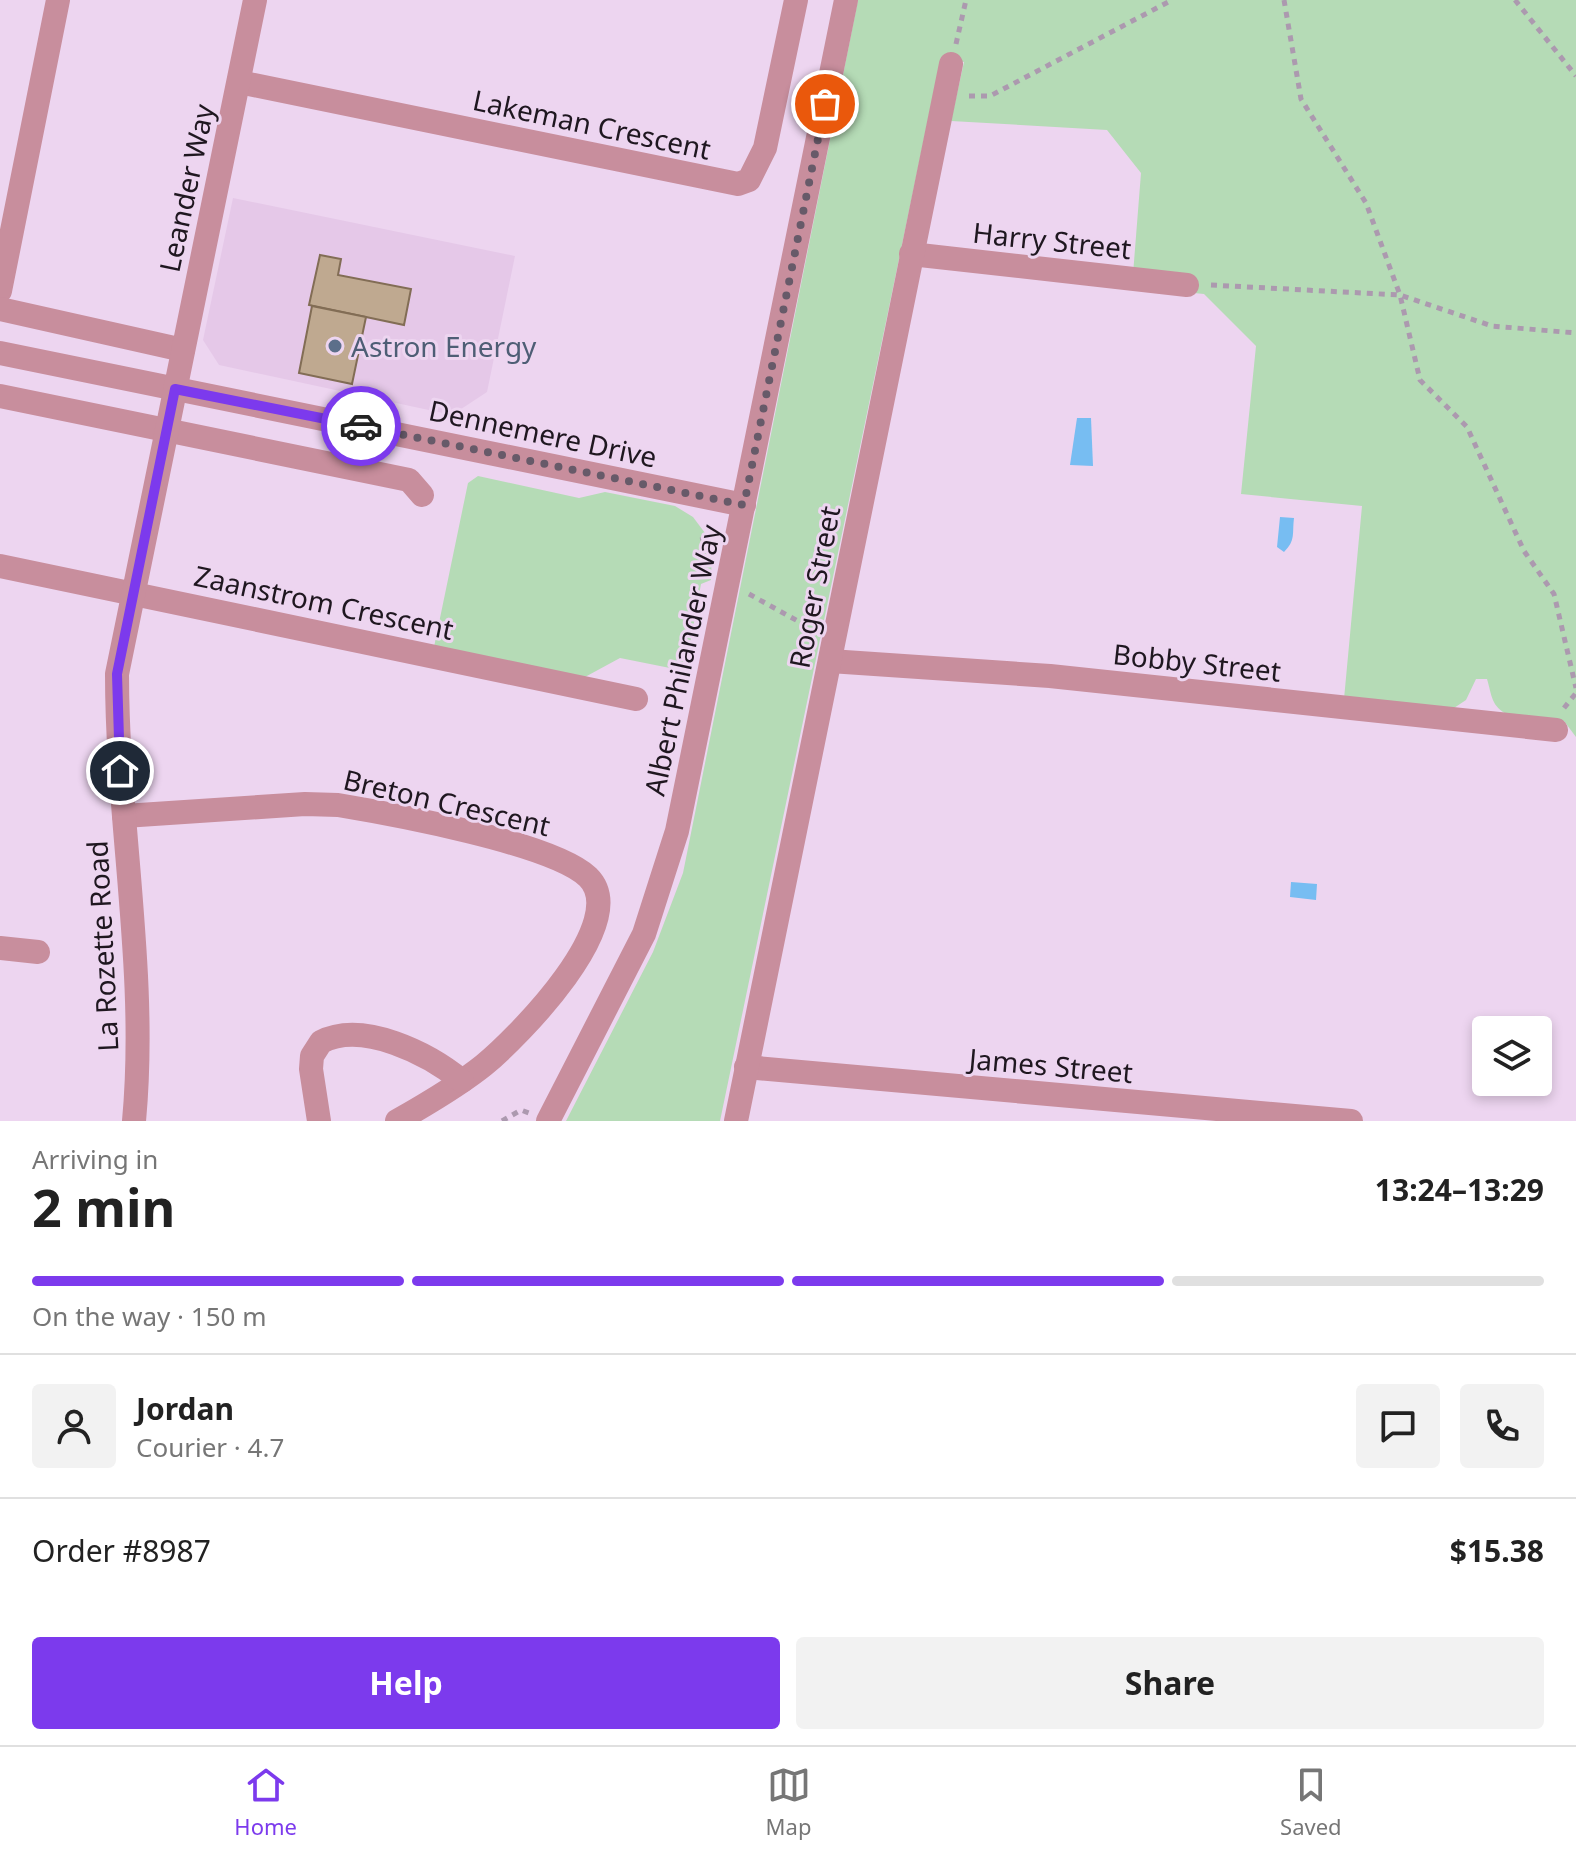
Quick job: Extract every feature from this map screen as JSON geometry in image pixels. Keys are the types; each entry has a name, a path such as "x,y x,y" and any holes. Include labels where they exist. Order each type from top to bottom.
{"street":[{"path":"0,291 58,0"},
{"name":"Leander Way","path":"175,389 255,0"},
{"name":"Lakeman Crescent","path":"239,82 738,184 749,180 765,148 796,0"},
{"name":"Albert Philander Way","path":"548,1121 644,934 677,831 846,0"},
{"name":"Roger Street","path":"736,1121 951,64"},
{"name":"Harry Street","path":"911,254 1187,285"},
{"path":"0,309 183,350"},
{"name":"Dennemere Drive","path":"0,353 744,505"},
{"name":"La Rozette Road","path":"134,1121 138,1018 118,749 117,674 175,389"},
{"path":"0,396 409,480 422,495"},
{"name":"Zaanstrom Crescent","path":"0,566 636,699"},
{"name":"Bobby Street","path":"833,650 1556,730"},
{"name":"Breton Crescent","path":"124,816 305,804 338,805 512,843 557,859 587,876 599,893 599,912 566,976 512,1039 462,1081 397,1121"},
{"path":"0,948 38,952"},
{"path":"319,1121 311,1061 321,1042 336,1036 414,1048 462,1081"},
{"name":"James Street","path":"746,1067 1351,1121"}],"path":[{"path":"951,64 966,0"},
{"path":"944,95 990,96 1172,0"},
{"path":"1284,0 1301,99 1366,203 1400,295 1420,380 1467,427 1524,551 1554,594 1576,688"},
{"path":"1515,0 1576,76"},
{"path":"1187,285 1400,295 1492,326 1576,333"},
{"path":"748,594 833,650"},
{"path":"502,1121 521,1110"}],"shaded area":[{"path":"233,198 515,256 487,392 452,415 219,365 203,340"}],"green space":[{"path":"858,0 1576,0 1576,737 1564,721 1502,712 1493,700 1487,679 1476,679 1466,700 1454,708 1344,699 1362,506 1241,494 1256,346 1204,294 1132,287 1141,173 1107,130 951,121 964,62 941,57 720,1121 566,1121 653,952 683,873"},
{"path":"478,476 579,498 605,492 675,506 693,517 708,537 712,550 711,580 701,584 685,671 620,658 585,677 434,647 468,483"}],"water":[{"path":"1077,418 1091,418 1093,466 1070,465"},
{"path":"1280,517 1294,518 1292,540 1284,552 1277,547"},
{"path":"1291,882 1317,884 1316,900 1290,897"}],"building":[{"path":"320,255 341,259 338,275 411,289 404,325 309,305"},
{"path":"312,306 366,317 352,384 299,373"}],"way so far":[{"path":"361,426 744,505 825,104"}],"place":[{"name":"Astron Energy","path":"335,346"}],"route":[{"path":"120,771 117,674 175,389 361,426"}]}
